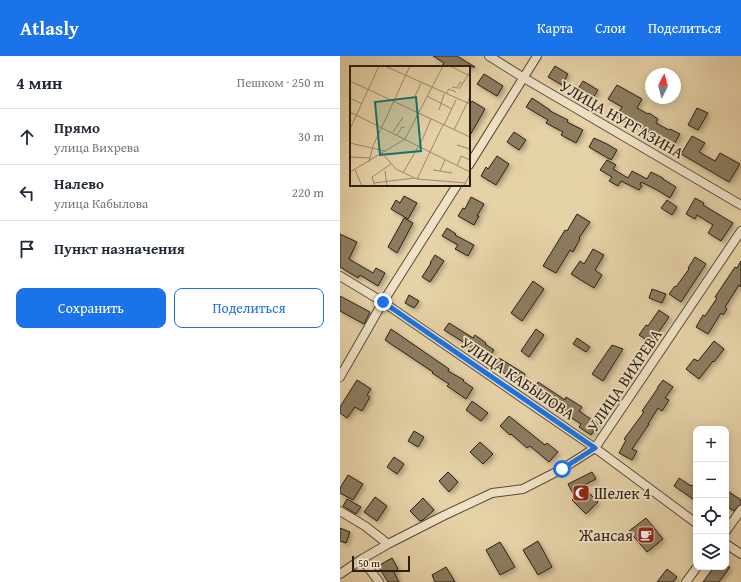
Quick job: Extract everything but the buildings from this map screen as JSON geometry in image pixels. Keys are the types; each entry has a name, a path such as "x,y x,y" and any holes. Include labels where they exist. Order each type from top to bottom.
{"street":[{"name":"УЛИЦА НУРГАЗИНА","path":"489,56 741,205"},
{"path":"470,163 537,56"},
{"path":"340,377 383,302 456,186"},
{"name":"УЛИЦА ВИХРЕВА","path":"340,574 388,544 442,516 492,493 524,489 562,469 595,448 741,231"},
{"name":"УЛИЦА КАБЫЛОВА","path":"340,276 383,302 595,448 693,521"},
{"path":"729,527 741,510"},
{"path":"340,511 365,526 388,544"},
{"path":"729,546 741,554"},
{"path":"362,559 379,582"},
{"path":"686,582 695,570"}],"place":[{"name":"Шелек 4","path":"581,493"},
{"name":"Жансая","path":"646,535"}],"route":[{"path":"383,302 595,448 562,469"}]}
